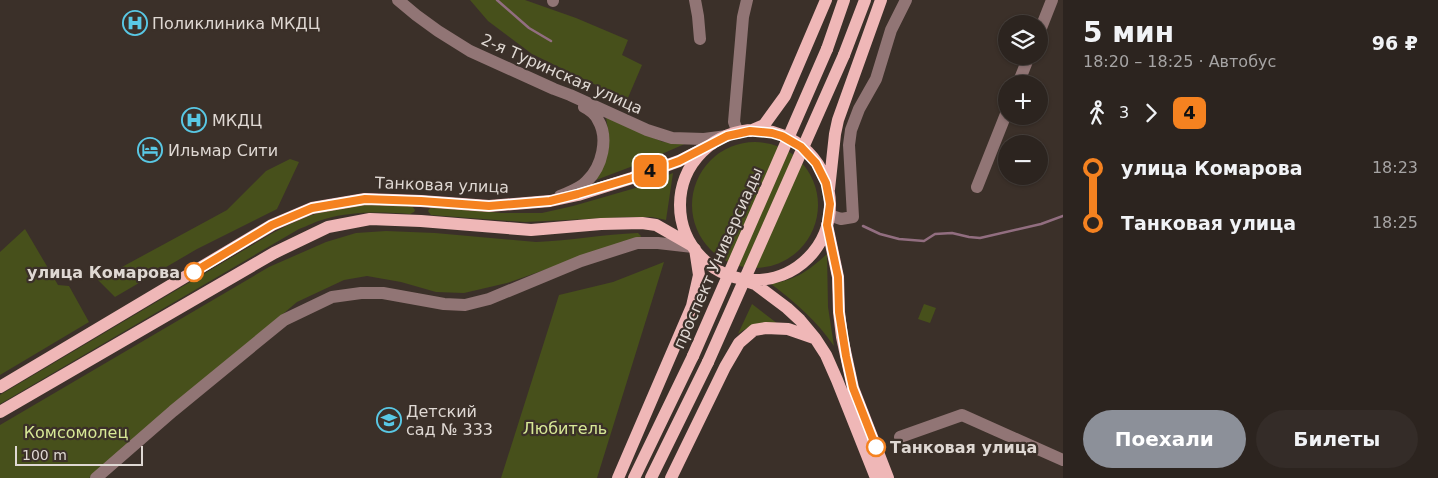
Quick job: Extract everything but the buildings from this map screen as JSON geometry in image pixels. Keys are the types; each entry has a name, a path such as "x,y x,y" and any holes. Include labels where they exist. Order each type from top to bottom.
{"main road":[{"path":"826,0 785,96 764,125 712,144 696,160 685,180 680,213 686,235 693,247 708,263 729,276 755,284 767,292 800,320 815,338 837,380 876,478"},
{"name":"проспект Универсиады","path":"634,478 693,356 827,48 844,0"},
{"name":"проспект Универсиады","path":"651,478 708,362 844,55 865,0"},
{"path":"881,0 838,120 835,134 828,220 838,277 842,337 853,388 888,478"},
{"path":"738,133 761,131 782,136 801,147 816,163 829,194"},
{"name":"Танковая улица","path":"0,387 272,225 312,208 365,199 489,206 550,201 632,178 679,161 712,144"},
{"path":"421,201 421,221"},
{"path":"0,412 274,253 328,228 370,219 531,230 601,224 639,223 656,225 693,247 699,275 692,306 618,478"},
{"path":"729,276 757,280 769,279 792,271 818,247 828,220"},
{"path":"671,478 725,367 739,343 754,330 766,328 788,329 815,338"}],"street":[{"name":"2-я Туринская улица","path":"398,0 438,31 470,51 664,137 694,139 738,133"},
{"path":"695,0 700,39"},
{"path":"738,133 734,122 747,0"},
{"path":"828,220 853,218 849,145 851,130 859,109 876,79 891,30 906,0"},
{"path":"1046,15 1052,0"},
{"path":"550,201 582,186 589,180 598,165 603,142 599,120 594,114 554,89"},
{"path":"977,187 1002,125"},
{"path":"96,478 173,411 284,320 332,297 383,293 444,304 465,304 489,300 581,261 645,240 647,237 646,230 639,223"},
{"path":"638,243 693,247"},
{"path":"900,437 962,415 1063,460"}],"green space":[{"path":"470,0 525,0 576,18 628,40 622,55 642,65 627,100 532,54 488,21"},
{"path":"606,117 663,142 687,143 596,180 609,137"},
{"path":"755,142 779,147 799,161 813,181 818,205 813,229 799,249 779,263 755,268 731,263 711,249 697,229 692,205 697,181 711,161 731,147"},
{"path":"290,159 299,162 277,209 197,249 115,297 98,280 227,210 266,171"},
{"path":"673,173 666,220 652,217 628,217 525,222 431,215 428,211 432,207 502,213 542,213 639,187"},
{"path":"374,204 412,206 415,210 410,214 357,213 336,216 299,229 0,404 0,395 271,234 320,212"},
{"path":"25,229 58,285 69,286 89,322 0,375 0,252"},
{"name":"Комсомолец","path":"386,231 435,233 536,242 638,233 641,236 639,240 507,283 464,293 436,292 401,282 367,276 344,280 297,302 89,478 0,478 0,425 269,267 326,242 356,233"},
{"path":"827,254 828,307 834,346 805,312 771,284 788,280 801,274"},
{"name":"Любитель","path":"664,262 597,478 501,478 559,295 613,282"},
{"path":"752,304 778,324 752,327 738,334"},
{"path":"924,304 936,308 930,323 918,319"}],"waterway":[{"path":"497,0 529,28 551,41"},
{"path":"863,226 880,234 899,239 924,241 935,234 952,233 980,238 1041,224 1063,216"}],"bus line":[{"name":"4","path":"194,272 272,225 312,208 365,199 489,206 550,201 632,178 679,161 727,136 750,131 772,133 792,141 810,154 822,172 826,183 830,204 827,225 838,277 842,337 853,388 876,447"}],"place":[{"name":"Поликлиника МКДЦ","path":"135,23"},
{"name":"МКДЦ","path":"194,120"},
{"name":"Ильмар Сити","path":"150,150"},
{"name":"улица Комарова","path":"194,272"},
{"name":"Детский сад № 333","path":"389,420"},
{"name":"Танковая улица","path":"876,447"}]}
